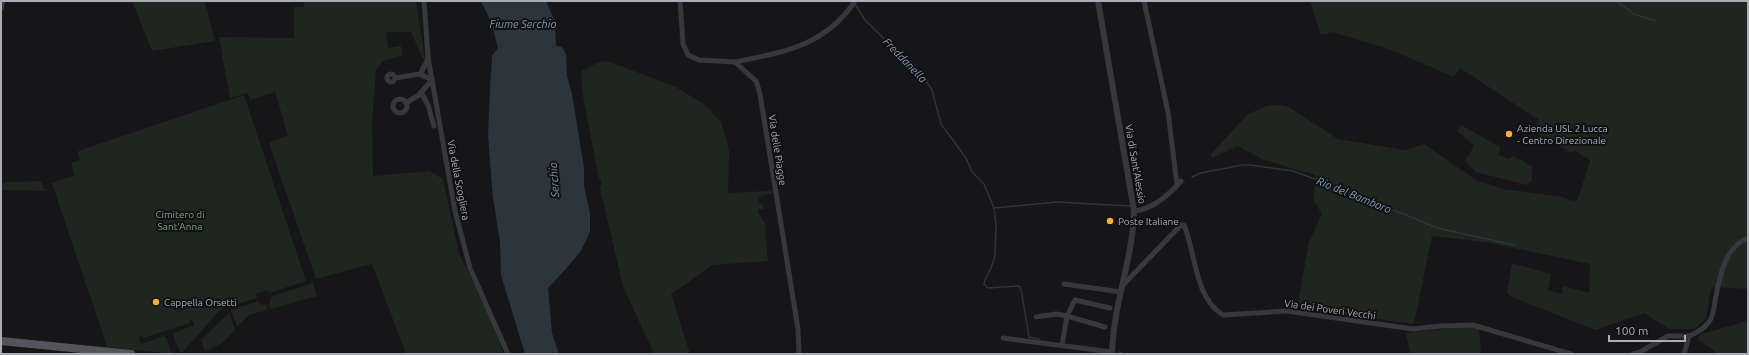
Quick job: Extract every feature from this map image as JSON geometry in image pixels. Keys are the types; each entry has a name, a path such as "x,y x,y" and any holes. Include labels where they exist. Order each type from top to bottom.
{"main road":[{"path":"1,341 131,354"}],"street":[{"path":"1,9 3,1"},
{"name":"Via della Scogliera","path":"424,1 428,59 455,211 470,268 508,354"},
{"path":"680,1 683,44 688,55 699,60 735,62 776,54 806,44 819,36 853,3"},
{"name":"Via di Sant'Alessio","path":"1098,1 1134,211 1132,239 1121,289 1112,353"},
{"path":"1134,211 1151,206 1165,197 1179,183 1168,112 1144,1"},
{"path":"420,74 428,59"},
{"name":"Via delle Piagge","path":"735,62 756,81 760,94 798,329 799,354"},
{"path":"395,78 420,74 432,80 421,92 406,103"},
{"path":"425,77 426,86"},
{"path":"421,92 428,105 434,126"},
{"name":"Via dei Poveri Vecchi","path":"1121,289 1181,225 1184,225 1200,284 1215,310 1223,315 1287,311 1413,329 1473,325 1571,354"},
{"path":"1633,354 1640,352 1668,336 1689,336 1704,328 1712,318 1720,276 1727,258 1739,243 1748,238"},
{"path":"1064,284 1121,289"},
{"path":"1062,345 1067,316 1075,300 1110,308"},
{"path":"1036,318 1056,314 1105,327"},
{"path":"1684,354 1689,336"},
{"path":"1003,338 1112,353"}],"green space":[{"path":"132,1 205,1 215,41 152,51"},
{"path":"304,1 416,1 425,59 423,59 411,32 386,32 388,48 401,46 403,55 383,61 376,70 372,122 373,176 429,171 443,179 459,254 487,310 504,354 406,354 372,264 316,279 269,143 288,135 275,92 250,100 248,93 230,98 219,37 294,38 294,7 304,7"},
{"path":"1310,1 1748,1 1748,292 1747,289 1711,287 1706,319 1694,329 1669,329 1644,313 1595,330 1512,297 1507,293 1512,263 1551,274 1548,290 1562,294 1563,286 1589,293 1590,264 1485,242 1432,236 1414,324 1297,308 1309,242 1322,214 1314,201 1315,175 1264,160 1237,146 1213,158 1210,155 1248,114 1269,105 1289,107 1338,139 1405,150 1424,144 1476,180 1503,189 1562,197 1574,201 1578,199 1590,160 1574,150 1572,153 1534,132 1539,120 1460,68 1454,77 1386,48 1332,32 1321,35"},
{"path":"607,61 674,86 704,104 721,122 729,150 728,193 772,191 772,194 763,195 758,198 759,203 762,203 764,209 762,210 759,208 758,212 766,225 768,261 713,265 671,294 690,354 654,354 623,286 600,188 602,183 598,176 582,91 581,71 599,62"},
{"name":"Cimitero di Sant'Anna","path":"244,95 306,281 269,293 268,290 256,294 257,298 221,309 181,354 173,335 174,333 194,325 192,319 190,320 190,323 143,338 142,336 139,337 141,344 163,336 166,337 172,354 107,347 52,183 75,175 71,163 80,160 78,151"},
{"path":"1461,125 1500,147 1499,155 1509,159 1513,156 1532,166 1532,181 1526,185 1476,172 1465,161 1474,146 1457,131"},
{"path":"41,181 45,191 1,190 1,185 8,182"},
{"path":"313,283 317,296 271,309 269,304 272,296"},
{"path":"258,301 260,304 266,305 267,310 249,315 237,327 231,310"},
{"path":"1748,311 1748,354 1716,354 1715,351 1698,340 1699,335 1747,321"},
{"path":"230,314 235,330 222,343 205,352 201,340"},
{"path":"1466,327 1479,328 1481,354 1410,354 1406,333"}],"water":[{"path":"480,1 546,1 555,22 556,46 562,47 566,54 567,76 572,94 584,168 584,185 590,214 590,232 581,251 548,288 552,333 559,354 525,354 501,275 500,242 493,198 488,136 492,56 498,48 489,18"}],"waterway":[{"path":"1616,1 1634,14 1656,21"},
{"name":"Freddanella","path":"855,4 865,20 924,78 932,90 941,124 966,158 972,172 984,184 994,208 996,224 995,256 984,284 988,288 1019,286 1021,289 1029,337 1039,339"},
{"name":"Rio del Bamboro","path":"1192,177 1201,173 1242,165 1293,171 1345,190 1370,202 1437,228 1514,245"},
{"name":"Rio del Bamboro","path":"994,208 1057,202 1130,206"},
{"path":"1119,352 1124,354"}],"place":[{"name":"Azienda USL 2 Lucca - Centro Direzionale","path":"1509,134"},
{"name":"Poste Italiane","path":"1110,221"},
{"name":"Cappella Orsetti","path":"156,302"}],"water label":[{"name":"Fiume Serchio","path":"523,24"},
{"name":"Serchio","path":"554,180"}]}
